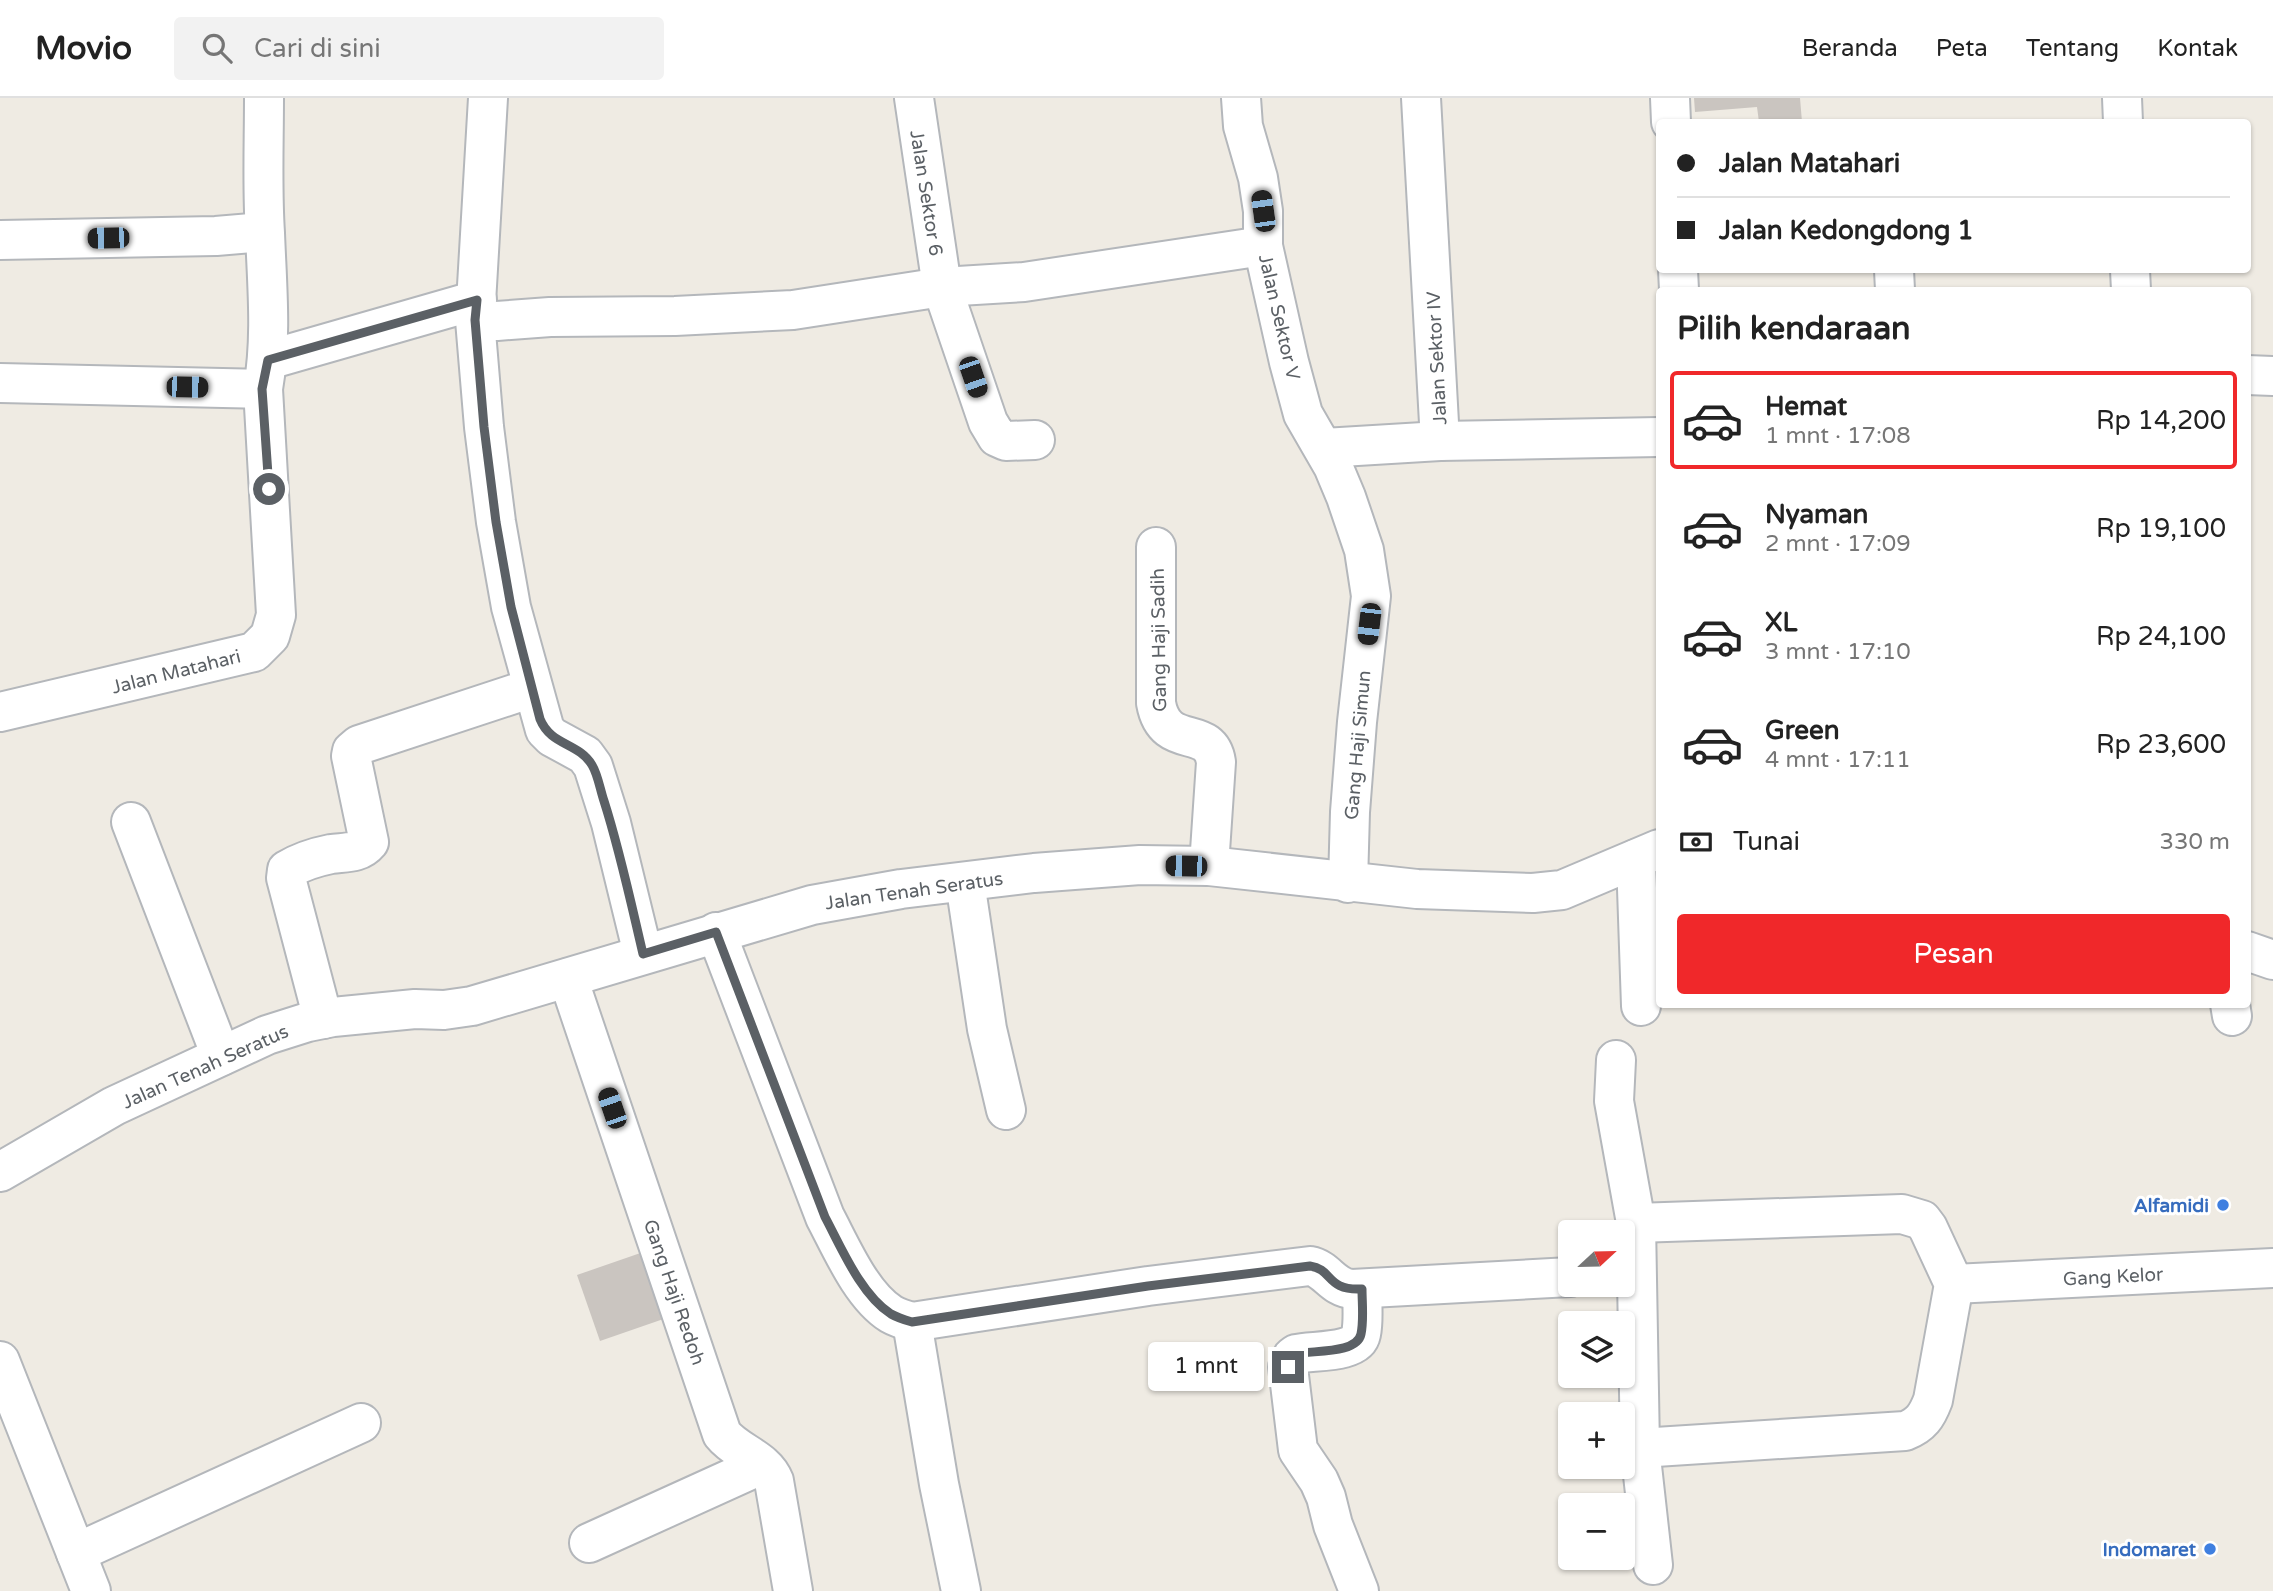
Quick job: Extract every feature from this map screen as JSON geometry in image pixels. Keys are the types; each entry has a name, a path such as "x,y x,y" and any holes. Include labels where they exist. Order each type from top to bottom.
{"street":[{"name":"Jalan Matahari","path":"0,712 254,652 263,645 274,626 276,615 265,375 269,295 264,232 264,98"},
{"path":"488,98 476,310 484,427 496,522 511,607 545,730 552,737 585,755 593,766 611,823 643,954"},
{"name":"Jalan Sektor 6","path":"914,98 942,287 988,422 997,437 1006,441 1035,440"},
{"name":"Jalan Sektor V","path":"1241,98 1243,125 1262,200 1263,246 1274,302 1303,414 1324,448"},
{"name":"Jalan Sektor IV","path":"1421,98 1440,441 1656,436"},
{"path":"1670,98 1671,119"},
{"path":"2122,98 2123,119"},
{"path":"0,240 216,236 264,232"},
{"path":"0,383 265,375 476,310 497,321 793,310 942,287 1024,282 1263,246"},
{"path":"2251,375 2273,376"},
{"path":"1324,448 1440,441"},
{"name":"Gang Haji Simun","path":"1324,448 1346,497 1364,550 1371,596 1350,812 1348,883"},
{"name":"Gang Haji Sadih","path":"1156,547 1158,713 1167,729 1207,743 1214,752 1216,762 1209,866"},
{"path":"323,1019 286,878 287,870 297,864 353,852 369,842 352,751 359,745 532,688"},
{"path":"131,822 221,1056"},
{"path":"1641,1006 1647,854"},
{"name":"Jalan Tenah Seratus","path":"0,1172 114,1106 267,1035 323,1019 472,1006 812,905 901,889 1034,873 1140,865 1209,866 1417,889 1534,892 1562,890 1647,854"},
{"path":"965,882 987,1029 1006,1110"},
{"path":"716,932 831,1228 848,1261 875,1298 895,1316 912,1322 1148,1286 1310,1266 1320,1269 1337,1286 1344,1289 1558,1277"},
{"path":"2251,952 2273,960"},
{"name":"Gang Haji Redoh","path":"568,978 720,1429 730,1444 761,1465 774,1481 793,1591"},
{"path":"1616,1060 1614,1101 1636,1223 1635,1231"},
{"path":"1636,1223 1902,1214 1922,1220 1928,1228 1954,1284 1933,1400 1926,1416 1915,1427 1905,1431 1640,1448"},
{"name":"Gang Kelor","path":"1954,1284 2273,1268"},
{"path":"1359,1591 1333,1525 1326,1497 1319,1481 1298,1450 1288,1367 1296,1354 1347,1348 1355,1344 1361,1334 1362,1289"},
{"path":"1631,1297 1640,1448 1653,1564"},
{"path":"912,1322 939,1484 961,1591"},
{"path":"0,1361 91,1591"},
{"path":"76,1553 362,1423"},
{"path":"589,1543 761,1465"}],"building":[{"path":"1694,98 1800,98 1802,119 1759,119 1757,107 1695,112"},
{"path":"652,1249 675,1315 600,1341 577,1275"}],"place":[{"name":"Alfamidi","path":"2223,1205"},
{"name":"Indomaret","path":"2210,1549"}],"route":[{"path":"269,489 262,389 268,360 477,300 475,320 484,427 496,522 511,607 540,719 552,737 585,755 593,766 611,823 643,954 716,932 825,1217 861,1280 888,1311 912,1322 1148,1286 1310,1266 1320,1269 1337,1286 1344,1289 1362,1289 1361,1334 1355,1344 1347,1348 1296,1354 1288,1367"}]}
